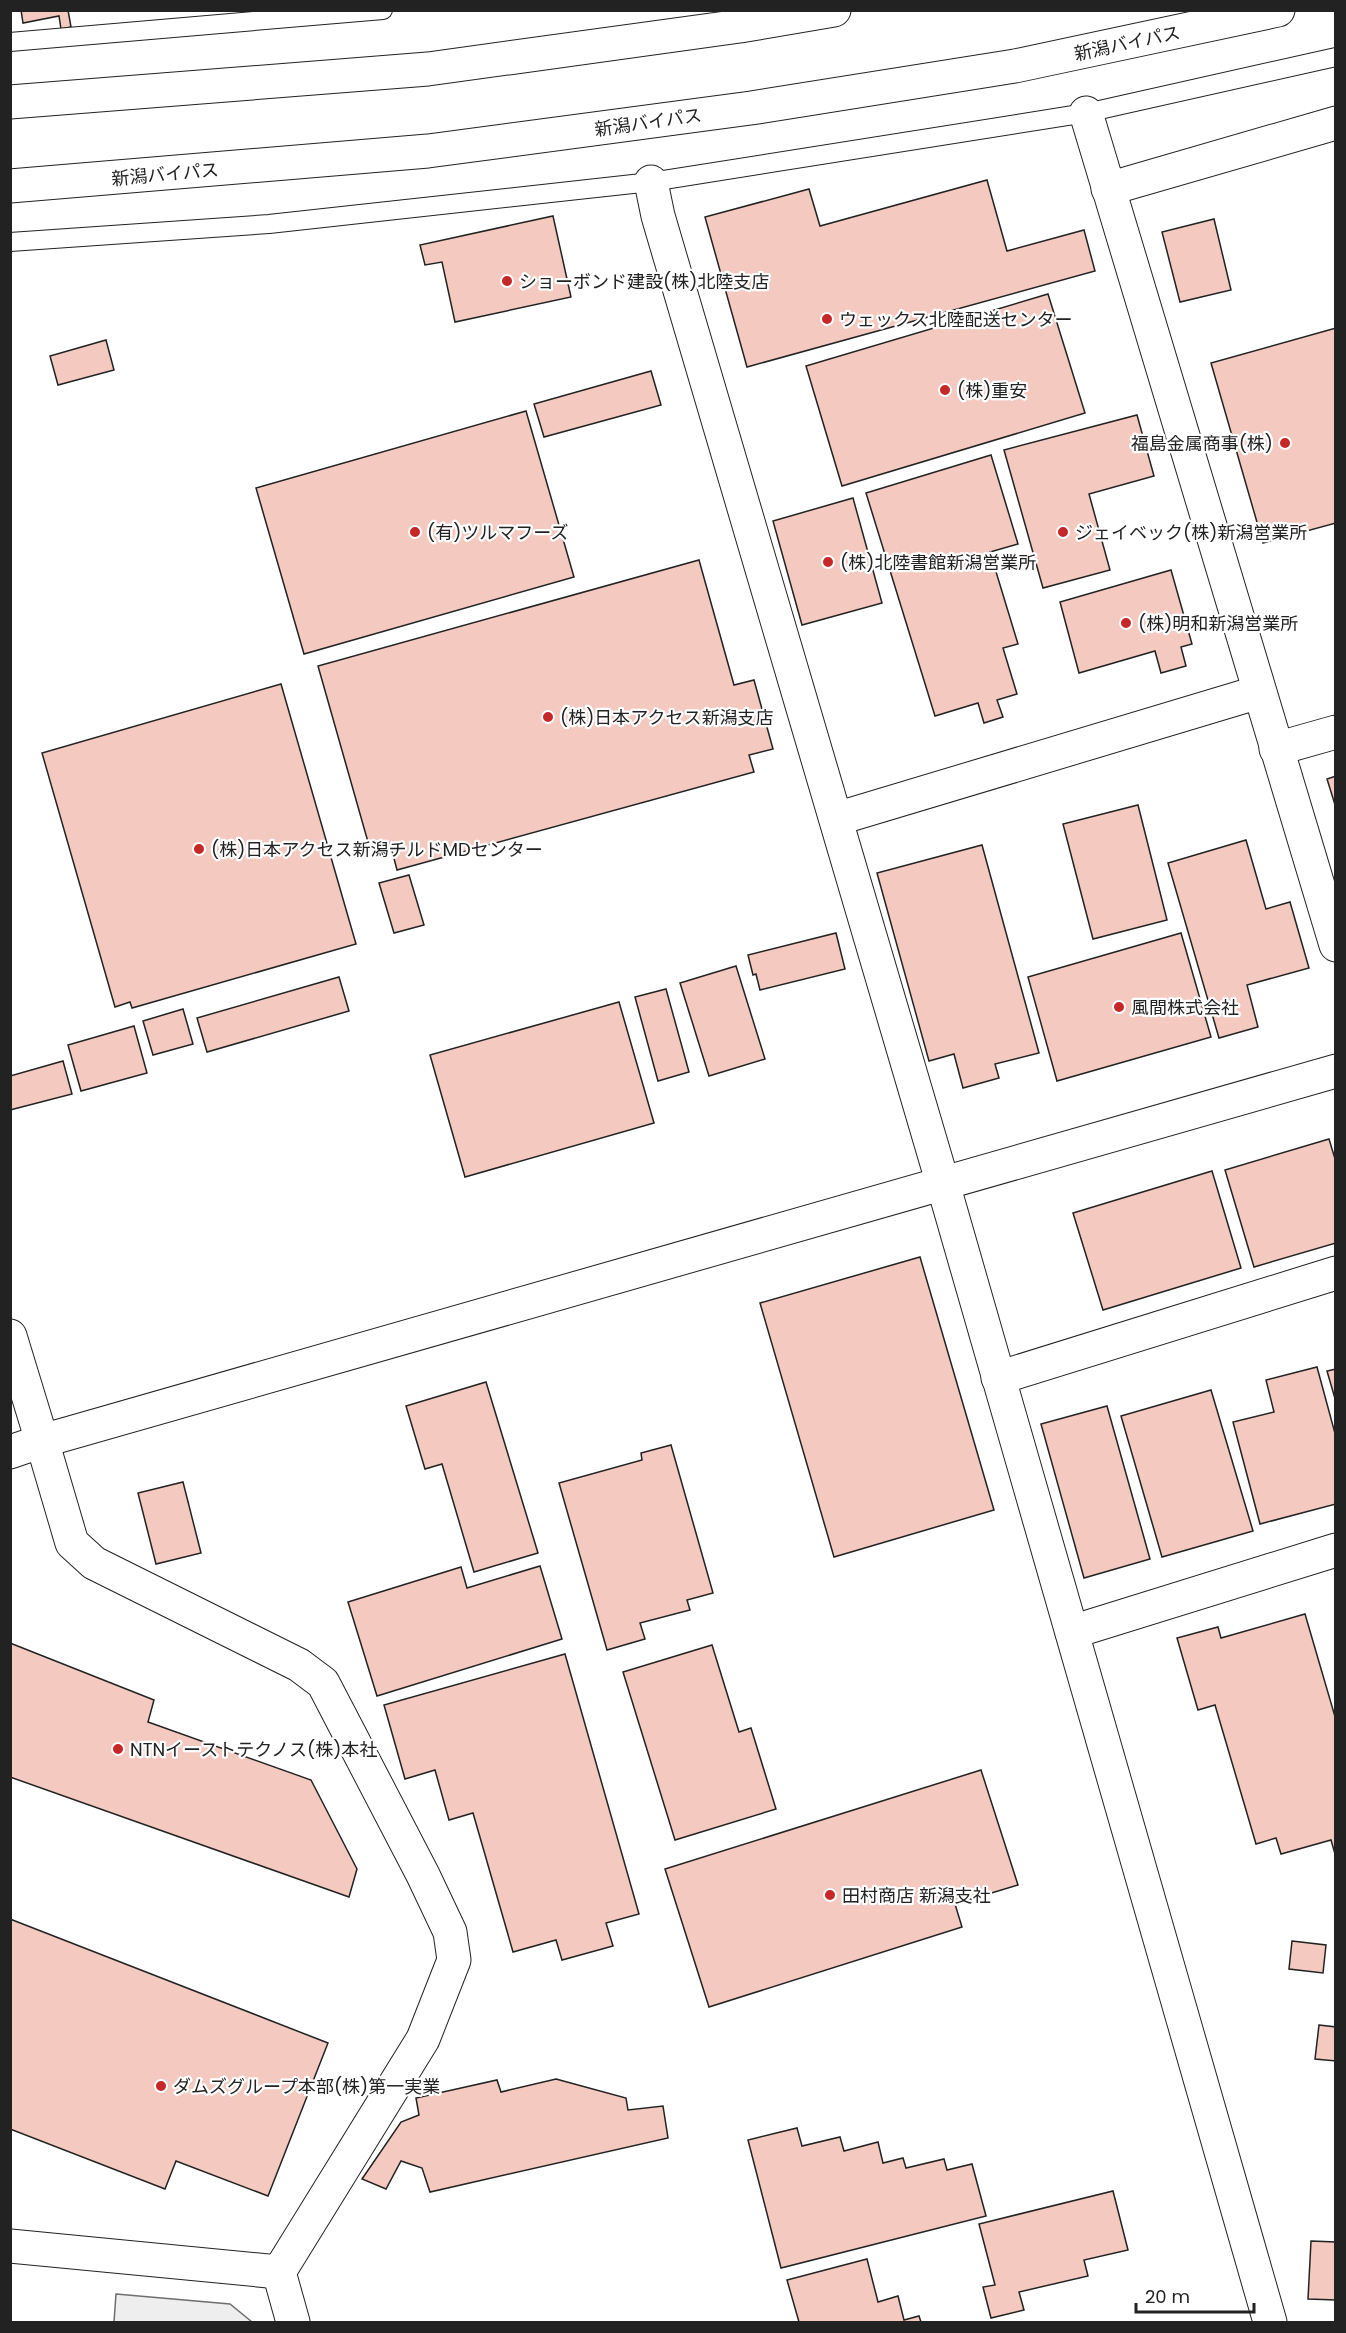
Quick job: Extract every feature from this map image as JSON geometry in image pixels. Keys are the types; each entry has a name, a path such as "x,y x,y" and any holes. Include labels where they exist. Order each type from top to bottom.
{"main road":[{"path":"10,102 428,69 740,27 834,10"},
{"name":"新潟バイパス","path":"10,186 428,151 751,108 1015,66 1278,10"},
{"path":"1086,113 1335,945"},
{"path":"1108,189 1335,123"},
{"path":"651,182 658,216 836,819 1270,2322"},
{"path":"836,819 1259,693"},
{"path":"1276,749 1335,732"},
{"path":"10,1452 42,1440 1335,1071"},
{"path":"998,1378 1335,1273"},
{"path":"10,1336 72,1543 94,1563 299,1665 323,1683 423,1875 450,1932 454,1960 423,2039 279,2272 293,2322"},
{"path":"1072,1632 1335,1550"},
{"path":"10,2246 279,2272"}],"lane":[{"path":"10,42 383,10"},
{"path":"10,242 269,224 651,182 1086,113 1335,57"}],"shaded area":[{"path":"116,2294 230,2304 252,2322 114,2322"}],"building":[{"path":"21,10 68,10 71,27 61,29 59,16 23,23"},
{"name":"ウェックス北陸配送センター","path":"987,180 1007,251 1084,230 1095,271 747,367 705,217 809,189 820,226"},
{"name":"ショーボンド建設(株)北陸支店","path":"553,216 571,297 455,322 442,262 425,265 420,245"},
{"path":"1214,219 1231,290 1180,302 1162,232"},
{"name":"(株)重安","path":"1048,294 1085,413 842,486 806,366"},
{"name":"福島金属商事(株)","path":"1336,328 1336,523 1263,543 1211,363"},
{"path":"106,340 114,370 58,385 50,356"},
{"path":"651,371 661,405 544,437 534,404"},
{"name":"(有)ツルマフーズ","path":"526,411 574,577 304,654 256,488"},
{"name":"ジェイベック(株)新潟営業所","path":"1137,415 1154,476 1089,494 1110,570 1043,588 1004,450"},
{"path":"991,455 1018,544 990,552 1018,644 1003,648 1017,694 997,700 1003,717 984,723 978,703 935,716 866,493"},
{"name":"(株)北陸書館新潟営業所","path":"853,498 882,603 802,625 773,521"},
{"name":"(株)日本アクセス新潟支店","path":"699,560 734,685 754,680 773,749 749,755 754,772 397,870 390,843 370,849 318,666"},
{"name":"(株)明和新潟営業所","path":"1171,570 1192,644 1181,647 1186,666 1161,673 1155,651 1079,673 1060,602"},
{"name":"(株)日本アクセス新潟チルドMDセンター","path":"281,684 356,944 132,1008 130,1002 115,1007 42,753"},
{"path":"1336,776 1336,808 1327,779"},
{"path":"1138,805 1167,920 1093,939 1063,824"},
{"path":"1246,840 1266,909 1290,902 1309,968 1247,985 1258,1027 1219,1038 1168,863"},
{"path":"982,845 1039,1053 995,1064 999,1078 963,1088 954,1054 929,1061 877,873"},
{"path":"409,875 424,925 394,933 379,883"},
{"path":"836,933 845,969 760,990 748,955"},
{"name":"風間株式会社","path":"1181,933 1211,1037 1057,1081 1028,977"},
{"path":"736,966 765,1059 709,1076 680,983"},
{"path":"339,977 349,1011 207,1052 197,1018"},
{"path":"666,989 689,1072 658,1081 635,997"},
{"path":"619,1002 654,1123 465,1177 430,1055"},
{"path":"183,1009 193,1044 153,1055 143,1021"},
{"path":"134,1026 147,1073 81,1091 68,1045"},
{"path":"63,1061 72,1094 10,1110 10,1076"},
{"path":"1329,1139 1336,1162 1336,1243 1254,1267 1225,1170"},
{"path":"1212,1171 1241,1268 1103,1310 1073,1213"},
{"path":"920,1257 994,1510 834,1557 760,1303"},
{"path":"1317,1367 1336,1437 1336,1504 1260,1524 1233,1422 1274,1412 1266,1380"},
{"path":"1336,1369 1336,1402 1327,1371"},
{"path":"486,1382 538,1553 474,1572 442,1464 425,1469 406,1406"},
{"path":"1211,1390 1253,1531 1162,1557 1121,1416"},
{"path":"1107,1406 1150,1559 1084,1578 1041,1424"},
{"path":"671,1445 713,1593 687,1600 690,1610 640,1623 645,1639 607,1650 559,1483 642,1460 641,1453"},
{"path":"183,1482 201,1553 156,1564 138,1493"},
{"path":"540,1566 562,1639 377,1696 348,1602 461,1567 467,1588"},
{"path":"1305,1614 1336,1720 1335,1854 1331,1840 1281,1854 1276,1838 1256,1844 1215,1705 1198,1710 1177,1638 1218,1627 1221,1638"},
{"name":"NTNイーストテクノス(株)本社","path":"10,1643 154,1700 148,1722 311,1780 357,1869 349,1897 10,1777"},
{"path":"712,1645 739,1732 751,1728 776,1809 675,1840 623,1672"},
{"path":"565,1654 639,1914 606,1923 613,1946 562,1960 556,1940 513,1952 473,1813 449,1820 435,1770 405,1779 384,1705"},
{"name":"田村商店 新潟支社","path":"981,1770 1018,1885 955,1904 962,1927 709,2007 665,1869"},
{"name":"ダムズグループ本部(株)第一実業","path":"10,1919 328,2043 268,2196 176,2161 165,2189 10,2129"},
{"path":"1292,1941 1326,1945 1323,1973 1289,1969"},
{"path":"1319,2025 1336,2027 1336,2061 1315,2059"},
{"path":"556,2079 626,2098 628,2110 663,2106 668,2138 430,2192 422,2168 401,2161 386,2189 362,2179 401,2122 419,2115 416,2098 497,2080 501,2092"},
{"path":"797,2128 802,2146 840,2137 844,2151 878,2142 883,2163 903,2158 906,2168 944,2159 947,2170 972,2164 986,2216 781,2268 748,2140"},
{"path":"1113,2191 1128,2250 1084,2260 1088,2276 1019,2292 1024,2310 991,2318 983,2287 995,2285 979,2224"},
{"path":"1311,2241 1336,2242 1336,2300 1308,2299"},
{"path":"867,2259 878,2302 898,2296 904,2320 919,2316 921,2322 799,2322 787,2280"}],"place":[{"name":"ショーボンド建設(株)北陸支店","path":"507,281"},
{"name":"ウェックス北陸配送センター","path":"827,319"},
{"name":"(株)重安","path":"945,390"},
{"name":"福島金属商事(株)","path":"1285,443"},
{"name":"(有)ツルマフーズ","path":"415,532"},
{"name":"ジェイベック(株)新潟営業所","path":"1063,532"},
{"name":"(株)北陸書館新潟営業所","path":"828,562"},
{"name":"(株)明和新潟営業所","path":"1126,623"},
{"name":"(株)日本アクセス新潟支店","path":"548,717"},
{"name":"(株)日本アクセス新潟チルドMDセンター","path":"199,849"},
{"name":"風間株式会社","path":"1119,1007"},
{"name":"NTNイーストテクノス(株)本社","path":"118,1749"},
{"name":"田村商店 新潟支社","path":"830,1895"},
{"name":"ダムズグループ本部(株)第一実業","path":"161,2086"}]}
